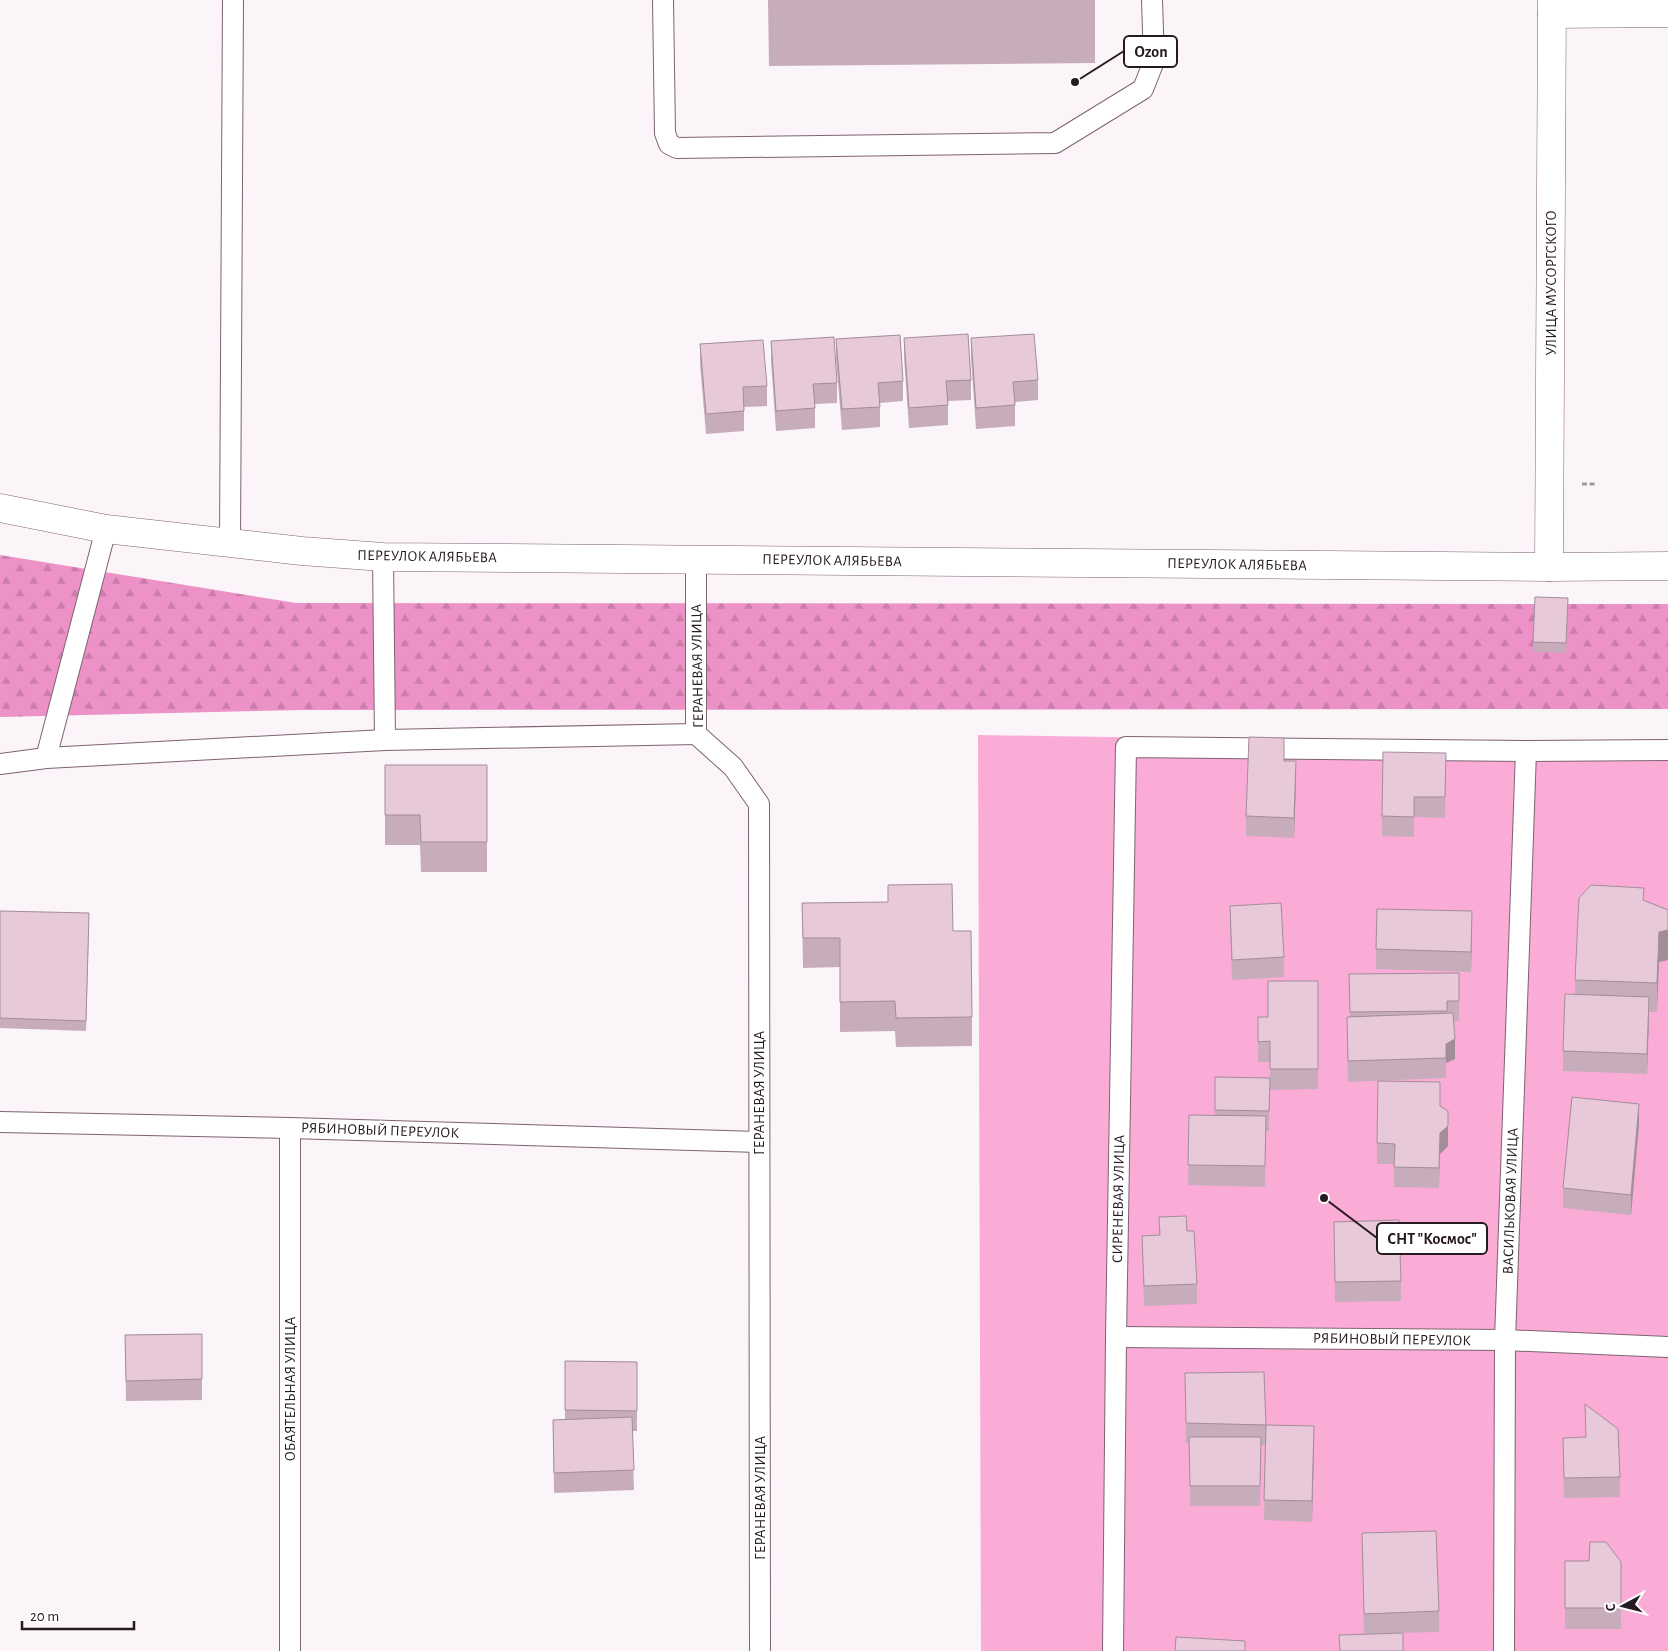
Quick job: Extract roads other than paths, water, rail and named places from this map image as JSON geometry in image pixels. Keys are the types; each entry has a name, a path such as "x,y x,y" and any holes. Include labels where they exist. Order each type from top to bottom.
{"main road":[{"path":"1552,7 1668,13"},
{"name":"УЛИЦА МУСОРГСКОГО","path":"1549,567 1552,7"},
{"name":"ПЕРЕУЛОК АЛЯБЬЕВА","path":"0,508 106,528 302,551 383,557 1549,567 1668,566"}],"lane":[{"path":"230,542 234,0"},
{"path":"663,0 665,134 669,144 677,148 1055,143 1143,89 1154,61 1152,0"},
{"path":"46,758 106,528"},
{"path":"383,557 385,740"},
{"name":"ГЕРАНЕВАЯ УЛИЦА","path":"696,559 696,734 733,767 759,804 760,1651"},
{"path":"0,764 46,758 385,740 696,734"},
{"name":"СИРЕНЕВАЯ УЛИЦА","path":"1113,1651 1116,1337 1126,747 1526,751"},
{"path":"1526,751 1668,750"},
{"name":"ВАСИЛЬКОВАЯ УЛИЦА","path":"1504,1651 1505,1340 1526,751"},
{"name":"РЯБИНОВЫЙ ПЕРЕУЛОК","path":"0,1122 290,1128 759,1142"},
{"name":"ОБАЯТЕЛЬНАЯ УЛИЦА","path":"290,1128 290,1651"},
{"name":"РЯБИНОВЫЙ ПЕРЕУЛОК","path":"1116,1337 1505,1340 1668,1347"}],"place":[{"name":"Ozon","path":"1075,82"},
{"name":"СНТ \"Космос\"","path":"1324,1198"}]}
